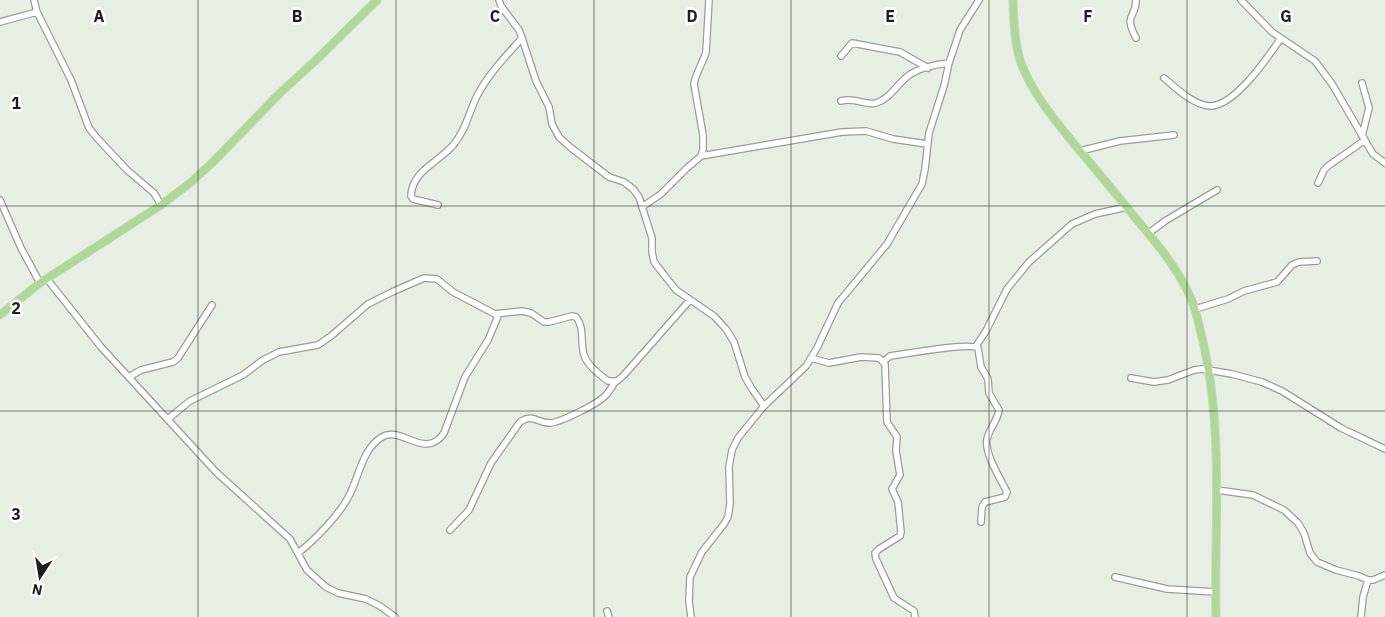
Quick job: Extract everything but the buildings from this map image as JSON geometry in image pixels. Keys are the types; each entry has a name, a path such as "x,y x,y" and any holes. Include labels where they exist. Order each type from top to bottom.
{"main road":[{"path":"0,315 43,281 161,205 190,183 214,162 280,93 377,0"},
{"path":"1012,2 1015,38 1026,75 1046,108 1149,233 1179,274 1195,309 1209,371 1215,414 1216,617"}],"street":[{"path":"34,0 37,12 71,80 88,128 127,170 154,192 161,205"},
{"path":"499,0 501,6 519,30 536,81 550,107 552,124 560,137 609,177 624,182 639,198 652,238 654,262 676,290 689,301 714,316 726,329 734,342 745,377 764,406"},
{"path":"701,156 703,135 694,84 695,77 706,52 709,0"},
{"path":"691,617 689,601 690,577 702,552 728,517 730,504 728,467 732,450 738,438 764,406 795,378 811,358 838,303 887,244 922,184 929,133 944,86 949,63 960,30 979,0"},
{"path":"1136,0 1137,3 1130,20 1130,27 1136,38"},
{"path":"1241,0 1280,38 1308,56 1323,71 1373,154 1385,163"},
{"path":"0,22 37,12"},
{"path":"438,205 413,199 411,196 412,184 432,162 454,145 477,96 495,67 522,38"},
{"path":"1164,78 1199,103 1209,106 1218,105 1243,86 1258,69 1280,38"},
{"path":"841,56 852,43 860,44 900,52 928,68"},
{"path":"841,101 856,100 867,104 876,103 894,91 912,73 949,63"},
{"path":"1318,183 1328,166 1363,138 1369,108 1362,83"},
{"path":"642,207 661,194 686,168 701,156 842,132 866,131 893,139 927,144"},
{"path":"1080,151 1120,141 1174,135"},
{"path":"1149,233 1165,221 1217,190"},
{"path":"0,200 21,248 43,281 216,472 290,539 306,570 326,587 338,593 366,599 395,617"},
{"path":"884,361 890,356 976,346 986,331 1007,288 1029,262 1072,224 1095,214 1127,207"},
{"path":"1195,309 1222,301 1244,291 1277,282 1292,265 1300,262 1317,261"},
{"path":"168,419 190,402 243,375 263,360 279,352 318,344 331,336 368,304 424,278 437,279 453,292 490,312 499,314 522,311 531,312 544,322 576,316 580,321 582,330 584,354 590,364 608,381 615,382"},
{"path":"450,530 474,501 490,463 520,422 530,417 553,423 583,410 606,395 615,382 624,375 689,301"},
{"path":"129,377 141,370 173,362 178,358 212,305"},
{"path":"298,553 312,543 341,508 349,496 369,450 381,437 387,434 395,435 427,444 434,444 440,439 465,377 488,340 499,314"},
{"path":"976,346 980,351 980,366 988,379 989,393 999,410 987,441 991,458 1007,492 1005,497 985,502 982,507 981,522"},
{"path":"811,358 830,363 861,357 880,358 884,361"},
{"path":"884,361 888,422 897,437 896,451 900,475 892,489 898,502 901,532 900,536 875,553 889,590 894,598 914,611 915,617"},
{"path":"1131,378 1154,382 1168,380 1194,370 1202,369 1262,382 1276,388 1341,428 1385,449"},
{"path":"1216,490 1254,495 1284,510 1298,523 1304,533 1310,553 1317,562 1368,580 1385,575"},
{"path":"1115,576 1167,589 1216,592"},
{"path":"1361,617 1363,597 1368,580"}]}
